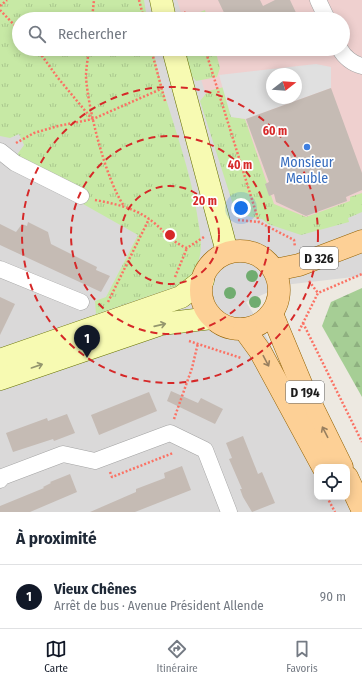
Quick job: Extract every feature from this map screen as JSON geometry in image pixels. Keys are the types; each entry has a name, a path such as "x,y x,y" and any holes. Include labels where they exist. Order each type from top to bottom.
{"main road":[{"path":"161,0 164,12"},
{"path":"175,56 225,242 206,271 201,288 203,303 212,318 226,328 244,329 262,323 272,314 279,299 280,285 275,270 262,257 225,242"},
{"name":"D 326","path":"275,270 299,265 362,241"},
{"path":"0,360 181,297 203,280"},
{"name":"D 194","path":"272,314 302,386 341,464"},
{"path":"0,379 161,324 212,318"},
{"name":"D 194","path":"244,329 260,351 321,464"},
{"path":"350,484 362,509"},
{"path":"341,500 347,512"}],"street":[{"path":"318,0 324,12"},
{"path":"345,56 356,65 362,66"},
{"path":"0,151 15,163 81,196"},
{"path":"0,269 81,302"},
{"path":"0,480 2,477 63,454 95,461 170,432 205,450 229,512"}],"path":[{"path":"0,6 7,0"},
{"path":"93,12 94,0"},
{"path":"139,0 142,12"},
{"path":"183,7 185,12"},
{"path":"0,10 12,23"},
{"path":"42,56 58,78 93,119"},
{"path":"88,56 86,76 93,119 103,157 119,198 125,206"},
{"path":"207,56 259,222"},
{"path":"0,151 34,133 58,126 93,119 161,89"},
{"path":"81,196 125,206 149,219 176,244 187,248 201,237 225,242 239,220 259,222 294,240"},
{"path":"107,304 149,219"},
{"path":"282,338 298,334 318,293 362,274"},
{"path":"303,323 362,442"},
{"path":"185,340 198,343 245,360 260,351"},
{"path":"170,432 192,368 198,343"},
{"path":"105,457 112,477 193,444"},
{"path":"329,500 336,512"}],"shaded area":[{"path":"0,0 362,0 362,276 284,285 246,302 260,324 330,464 314,464 314,500 349,500 355,512 0,512"},
{"path":"177,0 362,0 362,209 302,229 240,209 194,56 350,56 350,12 181,12"},
{"path":"316,64 331,67 331,88 302,99 302,68 281,68"},
{"path":"266,70 266,104 287,104 246,119 231,117 219,75"}],"green space":[{"path":"0,0 144,0 146,12 12,12 12,56 155,56 189,177 200,235 201,249 198,263 183,284 96,314 95,301 106,297 138,235 83,204 89,193 16,156 24,145 19,134 10,138 0,136"},
{"path":"187,56 217,56 220,68 217,77 196,81 191,75"},
{"path":"224,87 233,117 245,119 274,204 306,217 350,201 350,197 362,193 362,212 348,218 349,222 301,235 268,224 262,219 236,214 200,101 208,91"},
{"path":"362,288 362,397 322,326 331,302"}],"building":[{"path":"218,0 260,0 263,6 275,0 290,0 296,12 224,12"},
{"name":"Monsieur Meuble","path":"331,88 362,173 362,190 346,197 347,201 306,216 276,202 274,194 269,196 265,184 269,182 246,119 287,104 302,104 302,99"},
{"path":"28,222 48,232 51,244 97,267 96,270 110,276 101,292 0,245 0,224 16,232 22,224 27,226"},
{"path":"0,297 15,304 0,335"},
{"path":"171,391 198,403 201,398 223,409 215,424 167,401"},
{"path":"149,392 157,411 99,435 91,415"},
{"path":"67,414 75,433 54,441 53,439 13,452 6,433 47,418 48,421"},
{"path":"243,436 258,474 262,472 275,503 252,512 243,497 240,489 242,489 229,459 232,458 226,443"},
{"path":"182,466 191,490 135,512 90,512 136,492 136,489 165,478 164,473"},
{"path":"70,474 77,492 30,512 0,512 0,506 44,488 43,487 51,483 50,482"}],"place":[{"name":"Monsieur Meuble","path":"307,147"},
{"name":"Vieux Chênes","path":"87,358"}]}
